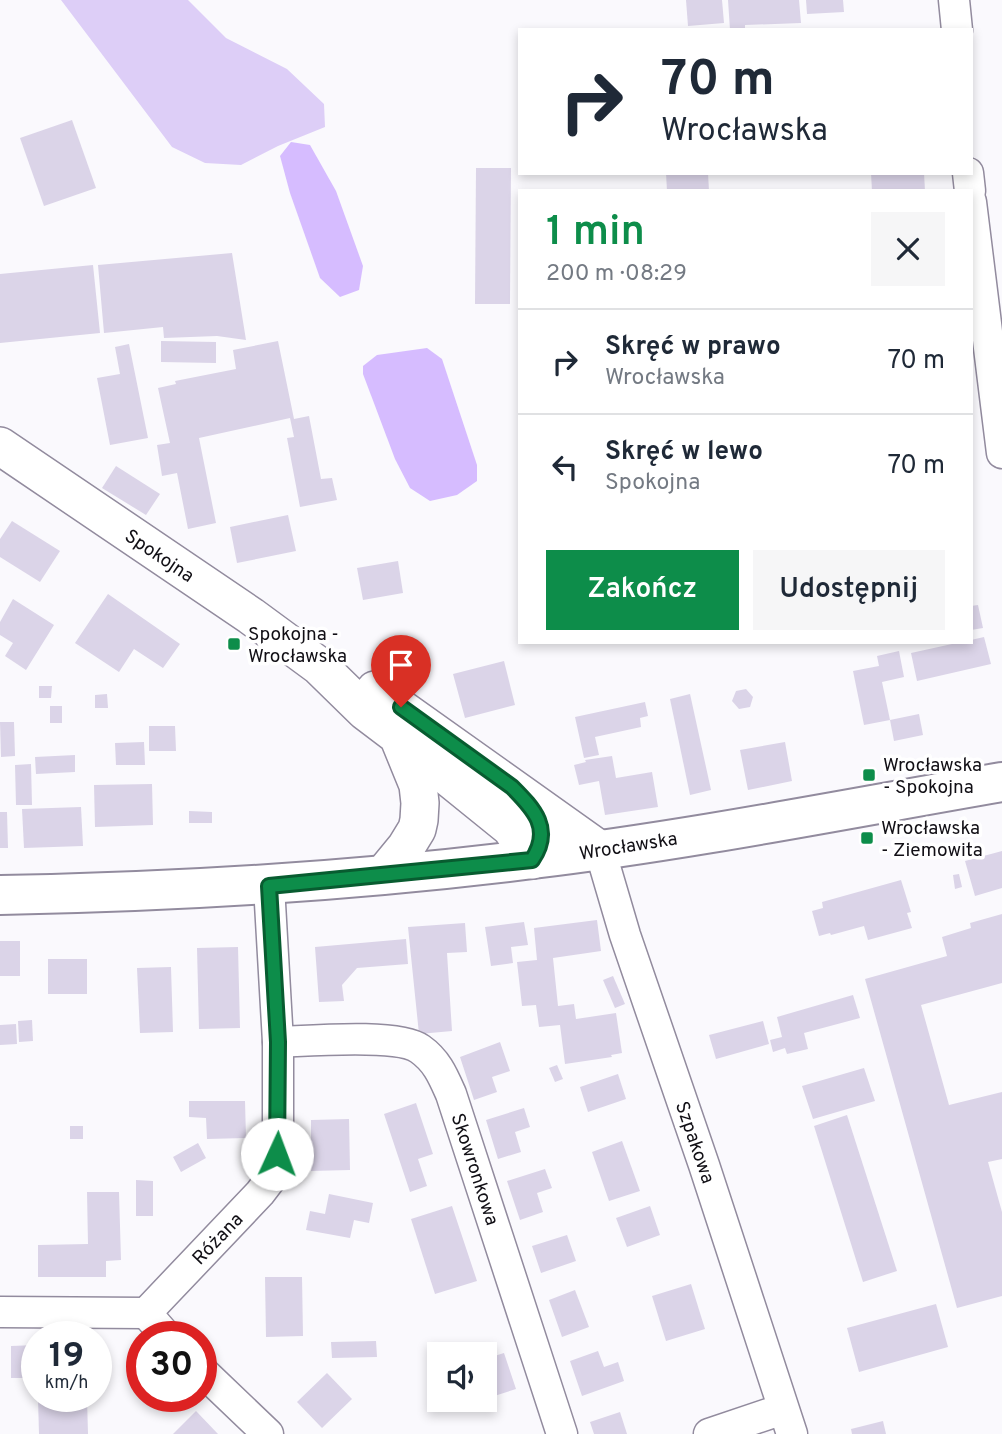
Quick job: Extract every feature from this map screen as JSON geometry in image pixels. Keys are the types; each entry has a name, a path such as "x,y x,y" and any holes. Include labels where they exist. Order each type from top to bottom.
{"main road":[{"name":"Wrocławska","path":"0,895 269,886 532,860 1002,782"}],"street":[{"path":"954,0 957,28"},
{"path":"973,218 1002,453"},
{"name":"Spokojna","path":"0,446 251,616 319,666 365,711 511,828 532,860 539,848 541,825 529,804 512,787"},
{"name":"Spokojna","path":"319,666 381,693 600,850"},
{"path":"383,875 406,846 417,829 419,820 418,785 398,736"},
{"name":"Szpakowa","path":"600,850 625,935 704,1165 787,1422"},
{"name":"Różana","path":"146,1313 260,1194 276,1172 278,1042 269,886"},
{"name":"Skowronkowa","path":"278,1042 390,1040 418,1047 437,1064 451,1094 562,1434"},
{"path":"0,1312 146,1313 153,1321"},
{"path":"217,1385 268,1434"},
{"path":"709,1434 787,1422"}],"shaded area":[{"path":"61,0 188,0 226,38 287,69 324,104 325,127 241,165 205,163 172,147"},
{"path":"291,142 310,145 336,191 363,266 359,290 340,297 320,278 280,156"},
{"path":"427,348 442,359 477,465 477,481 457,495 430,501 410,488 395,459 363,374 363,366 377,355"}],"building":[{"path":"686,0 722,0 724,23 688,26"},
{"path":"728,0 799,0 801,23 730,28"},
{"path":"806,0 843,0 844,12 807,14"},
{"path":"72,120 96,188 44,206 20,138"},
{"path":"476,168 511,168 510,304 475,304"},
{"path":"666,175 708,175 709,189 667,189"},
{"path":"871,175 924,175 925,189 872,189"},
{"path":"232,253 246,340 217,336 164,338 163,327 104,333 98,265"},
{"path":"93,265 100,333 0,343 0,274"},
{"path":"161,341 216,342 216,363 161,362"},
{"path":"278,341 294,419 309,416 321,479 332,478 337,500 300,507 287,438 294,437 290,418 199,438 216,523 188,529 177,473 162,476 157,445 170,443 158,388 176,384 175,381 236,369 233,350"},
{"path":"129,344 148,438 110,445 97,378 120,374 115,347"},
{"path":"116,466 160,494 146,515 102,488"},
{"path":"288,515 296,551 237,563 230,527"},
{"path":"12,521 60,551 40,582 0,557 0,539"},
{"path":"398,561 403,593 363,600 357,568"},
{"path":"108,594 180,644 163,668 134,649 119,672 75,643"},
{"path":"13,599 54,625 26,670 5,656 13,643 0,635 0,622"},
{"path":"978,605 983,628 973,630 973,606"},
{"path":"984,637 991,664 917,681 911,653 952,644 973,644 973,640"},
{"path":"899,651 904,677 882,682 890,720 864,725 853,671 879,666 877,656"},
{"path":"504,661 515,705 465,718 453,674"},
{"path":"39,686 52,686 51,698 39,698"},
{"path":"746,689 753,697 750,707 739,709 732,701 736,691"},
{"path":"107,694 108,708 95,708 95,695"},
{"path":"690,694 711,790 690,795 670,699"},
{"path":"645,702 648,716 640,718 641,727 595,737 599,755 584,758 575,717"},
{"path":"50,706 62,706 62,723 50,723"},
{"path":"919,714 923,735 894,741 890,720"},
{"path":"0,722 14,722 15,756 1,757"},
{"path":"149,726 175,726 176,751 149,751"},
{"path":"144,742 145,765 116,765 115,743"},
{"path":"785,742 792,781 748,790 740,750"},
{"path":"75,755 75,772 36,774 35,757"},
{"path":"612,756 616,778 652,772 658,807 605,815 599,781 579,785 574,765 586,762 585,760"},
{"path":"31,764 32,805 16,805 15,765"},
{"path":"152,784 153,825 95,827 94,785"},
{"path":"81,807 83,846 24,848 22,809"},
{"path":"189,811 212,812 212,823 189,823"},
{"path":"0,812 7,812 8,848 0,848"},
{"path":"1002,851 1002,888 975,896 965,861"},
{"path":"959,874 962,887 955,889 953,875"},
{"path":"901,880 911,912 907,913 912,928 868,940 864,926 819,936 812,911 823,908 822,902"},
{"path":"1002,914 1002,983 921,1005 949,1105 1002,1092 1002,1159 988,1162 1002,1212 1002,1296 957,1308 865,979 947,956 942,937 971,928 970,923"},
{"path":"597,920 601,951 553,958 558,1006 574,1004 576,1019 616,1013 622,1053 565,1064 560,1025 539,1027 536,1005 522,1006 517,962 537,960 534,928"},
{"path":"524,922 528,945 511,947 513,963 491,966 485,927"},
{"path":"465,923 467,952 447,953 452,1031 419,1034 408,927"},
{"path":"406,939 408,964 357,968 342,985 344,1001 319,1002 315,947"},
{"path":"0,941 20,941 20,976 0,976"},
{"path":"238,947 240,1028 199,1029 197,948"},
{"path":"48,959 87,959 87,994 48,994"},
{"path":"171,967 173,1032 140,1033 137,968"},
{"path":"613,976 625,1004 615,1008 603,980"},
{"path":"853,995 860,1018 804,1033 808,1049 787,1054 785,1048 773,1052 770,1040 782,1037 777,1017"},
{"path":"32,1020 33,1041 19,1042 18,1021"},
{"path":"763,1021 769,1044 716,1059 709,1035"},
{"path":"16,1024 17,1044 0,1045 0,1025"},
{"path":"500,1042 510,1071 492,1077 497,1092 474,1100 460,1057"},
{"path":"557,1065 563,1079 555,1082 549,1068"},
{"path":"864,1068 875,1101 813,1119 802,1086"},
{"path":"618,1074 626,1099 588,1112 580,1087"},
{"path":"189,1101 245,1101 246,1138 207,1139 206,1118 189,1117"},
{"path":"416,1103 433,1154 418,1159 427,1186 410,1192 384,1114"},
{"path":"524,1108 530,1127 515,1132 521,1152 498,1159 486,1120"},
{"path":"847,1115 897,1271 863,1282 814,1126"},
{"path":"349,1119 350,1170 311,1171 311,1120"},
{"path":"70,1126 83,1126 83,1139 70,1139"},
{"path":"622,1141 640,1191 609,1201 592,1152"},
{"path":"198,1143 206,1158 181,1172 173,1157"},
{"path":"545,1169 552,1188 537,1193 543,1212 520,1220 507,1181"},
{"path":"136,1180 153,1181 153,1216 136,1216"},
{"path":"87,1192 119,1192 121,1260 106,1261 106,1277 38,1277 38,1245 88,1244"},
{"path":"329,1194 373,1203 369,1223 354,1220 350,1238 306,1230 310,1211 325,1214"},
{"path":"452,1206 477,1281 435,1294 411,1219"},
{"path":"650,1206 660,1235 627,1247 616,1218"},
{"path":"567,1235 576,1261 541,1273 532,1246"},
{"path":"265,1277 302,1277 303,1336 266,1337"},
{"path":"691,1284 705,1329 666,1341 652,1296"},
{"path":"575,1290 589,1327 562,1337 549,1300"},
{"path":"936,1304 948,1347 859,1372 847,1328"},
{"path":"376,1341 377,1357 332,1358 331,1342"},
{"path":"11,1346 21,1346 21,1378 11,1378"},
{"path":"598,1351 604,1367 618,1362 624,1381 582,1396 570,1361"},
{"path":"504,1353 516,1389 497,1395 497,1355"},
{"path":"327,1373 352,1399 322,1428 297,1402"},
{"path":"38,1412 87,1412 88,1434 39,1434"},
{"path":"197,1412 218,1434 173,1434"},
{"path":"620,1412 627,1434 594,1434 590,1422"},
{"path":"883,1421 886,1434 852,1434 851,1429"}],"place":[{"name":"Spokojna - Wrocławska","path":"234,644"},
{"name":"Wrocławska - Spokojna","path":"869,775"},
{"name":"Wrocławska - Ziemowita","path":"867,838"}],"route":[{"path":"277,1154 278,1042 269,886 532,860 541,841 541,825 524,798 401,707"}]}
